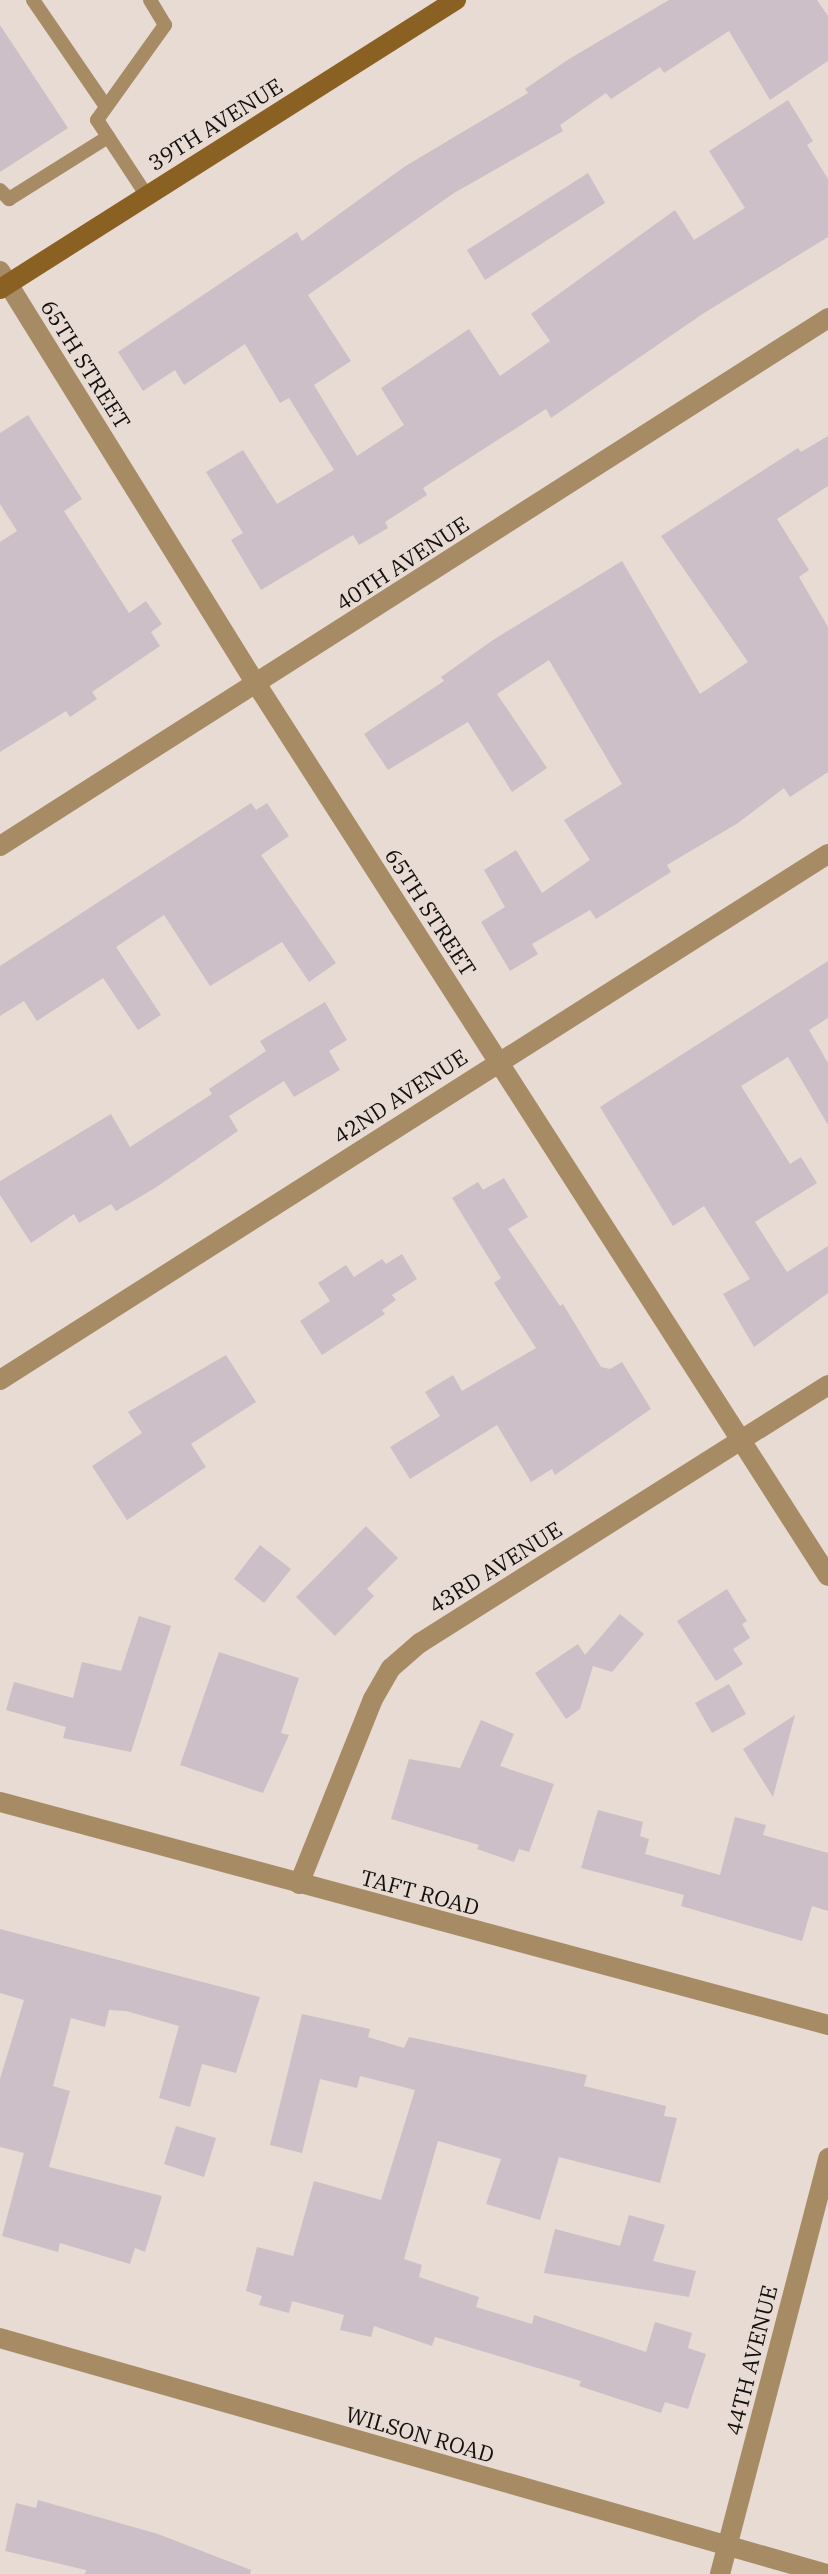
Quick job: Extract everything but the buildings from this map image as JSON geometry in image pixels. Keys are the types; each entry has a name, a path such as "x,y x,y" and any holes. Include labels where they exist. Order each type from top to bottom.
{"main road":[{"name":"39TH AVENUE","path":"3,281 147,196 456,0"}],"street":[{"name":"65TH STREET","path":"3,281 257,685 828,1576"},
{"name":"40TH AVENUE","path":"0,846 257,685 828,318"},
{"name":"42ND AVENUE","path":"0,1380 828,854"},
{"name":"43RD AVENUE","path":"299,1884 373,1699 391,1668 420,1643 828,1385"},
{"name":"TAFT ROAD","path":"0,1802 828,2025"},
{"name":"44TH AVENUE","path":"720,2574 828,2158"},
{"name":"WILSON ROAD","path":"0,2338 827,2574"}],"lane":[{"path":"33,0 105,105"},
{"path":"147,196 97,120 165,25 150,0"},
{"path":"0,190 9,199 108,137"}]}
